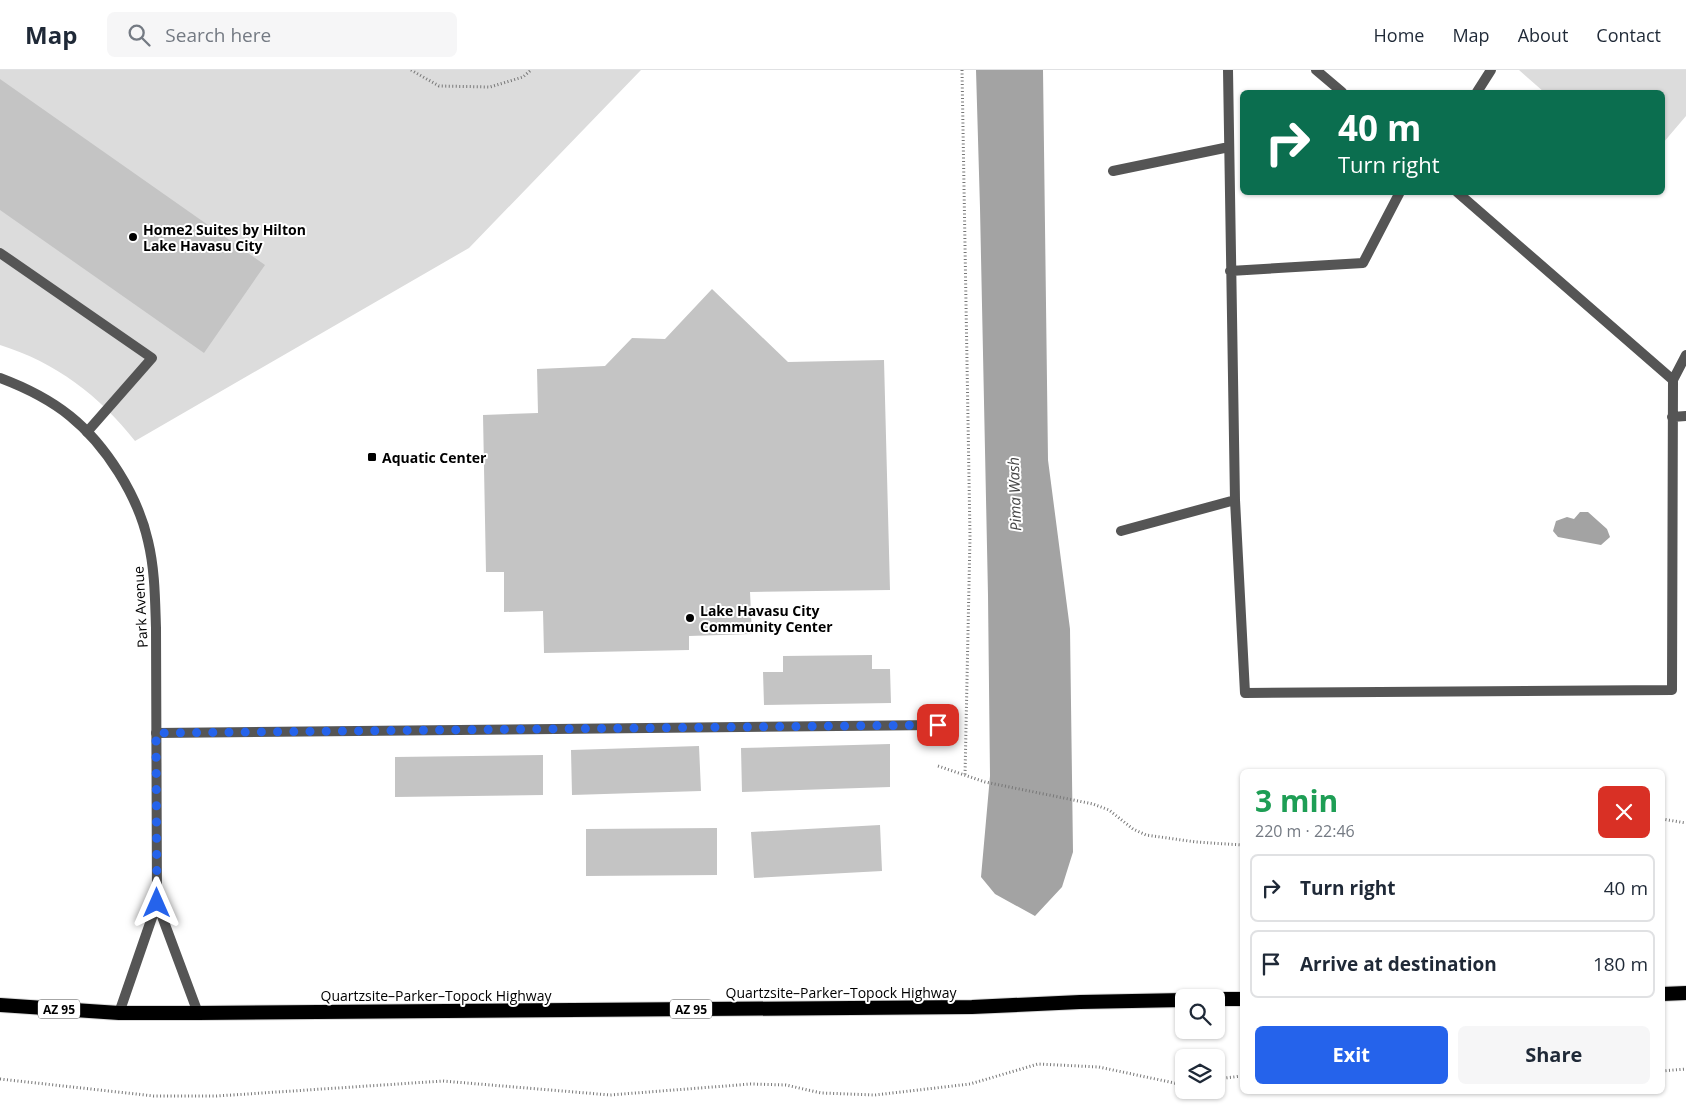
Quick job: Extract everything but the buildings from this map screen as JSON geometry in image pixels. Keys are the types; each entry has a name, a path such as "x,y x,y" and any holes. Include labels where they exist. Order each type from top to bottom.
{"highway":[{"path":"1665,994 1686,993"},
{"path":"1225,999 1240,999"},
{"name":"Quartzsite–Parker–Topock Highway","path":"198,1013 972,1007 1175,1000"},
{"name":"AZ 95","path":"0,1006 119,1013 198,1013"}],"street":[{"path":"1228,70 1235,500 1245,693 1672,690 1672,380 1686,355"},
{"path":"1316,70 1340,90"},
{"path":"1478,90 1490,70"},
{"path":"1114,172 1230,147"},
{"path":"1230,270 1363,263 1398,195"},
{"path":"1460,195 1672,380"},
{"path":"0,253 152,358 87,432"},
{"name":"Park Avenue","path":"0,378 50,402 69,415 87,432 111,460 128,489 148,540 155,585 157,903 119,1013"},
{"path":"1672,417 1686,416"},
{"path":"1121,531 1235,500"},
{"path":"156,733 938,725"},
{"name":"Park Avenue","path":"157,903 198,1013"}],"path":[{"path":"411,70 439,86 490,87 523,77 531,70"},
{"path":"962,70 970,537 965,776"},
{"path":"938,766 984,782 1079,801 1109,810 1133,829 1146,835 1196,842 1240,844"},
{"path":"1665,820 1686,823"},
{"path":"0,1080 154,1096 217,1096 443,1081 610,1095 751,1084 786,1085 821,1092 875,1095 970,1084 1038,1064 1099,1067 1175,1083"},
{"path":"1665,1071 1686,1069"},
{"path":"1225,1078 1240,1076"}],"shaded area":[{"path":"0,70 641,70 469,248 135,441 107,409 75,382 39,361 0,345"},
{"path":"1519,70 1686,70 1686,116 1665,141 1665,90 1542,90"}],"water":[{"name":"Pima Wash","path":"976,70 1043,70 1048,460 1070,629 1073,852 1062,887 1035,916 995,894 981,877 990,776 988,595"},
{"path":"1580,512 1588,512 1607,529 1610,537 1601,545 1558,537 1553,531 1556,521 1567,517 1574,519"}],"place":[{"name":"Home2 Suites by Hilton Lake Havasu City","path":"133,237"},
{"name":"Aquatic Center","path":"372,457"},
{"name":"Lake Havasu City Community Center","path":"690,618"}],"route":[{"path":"157,903 156,733 938,725"}]}
